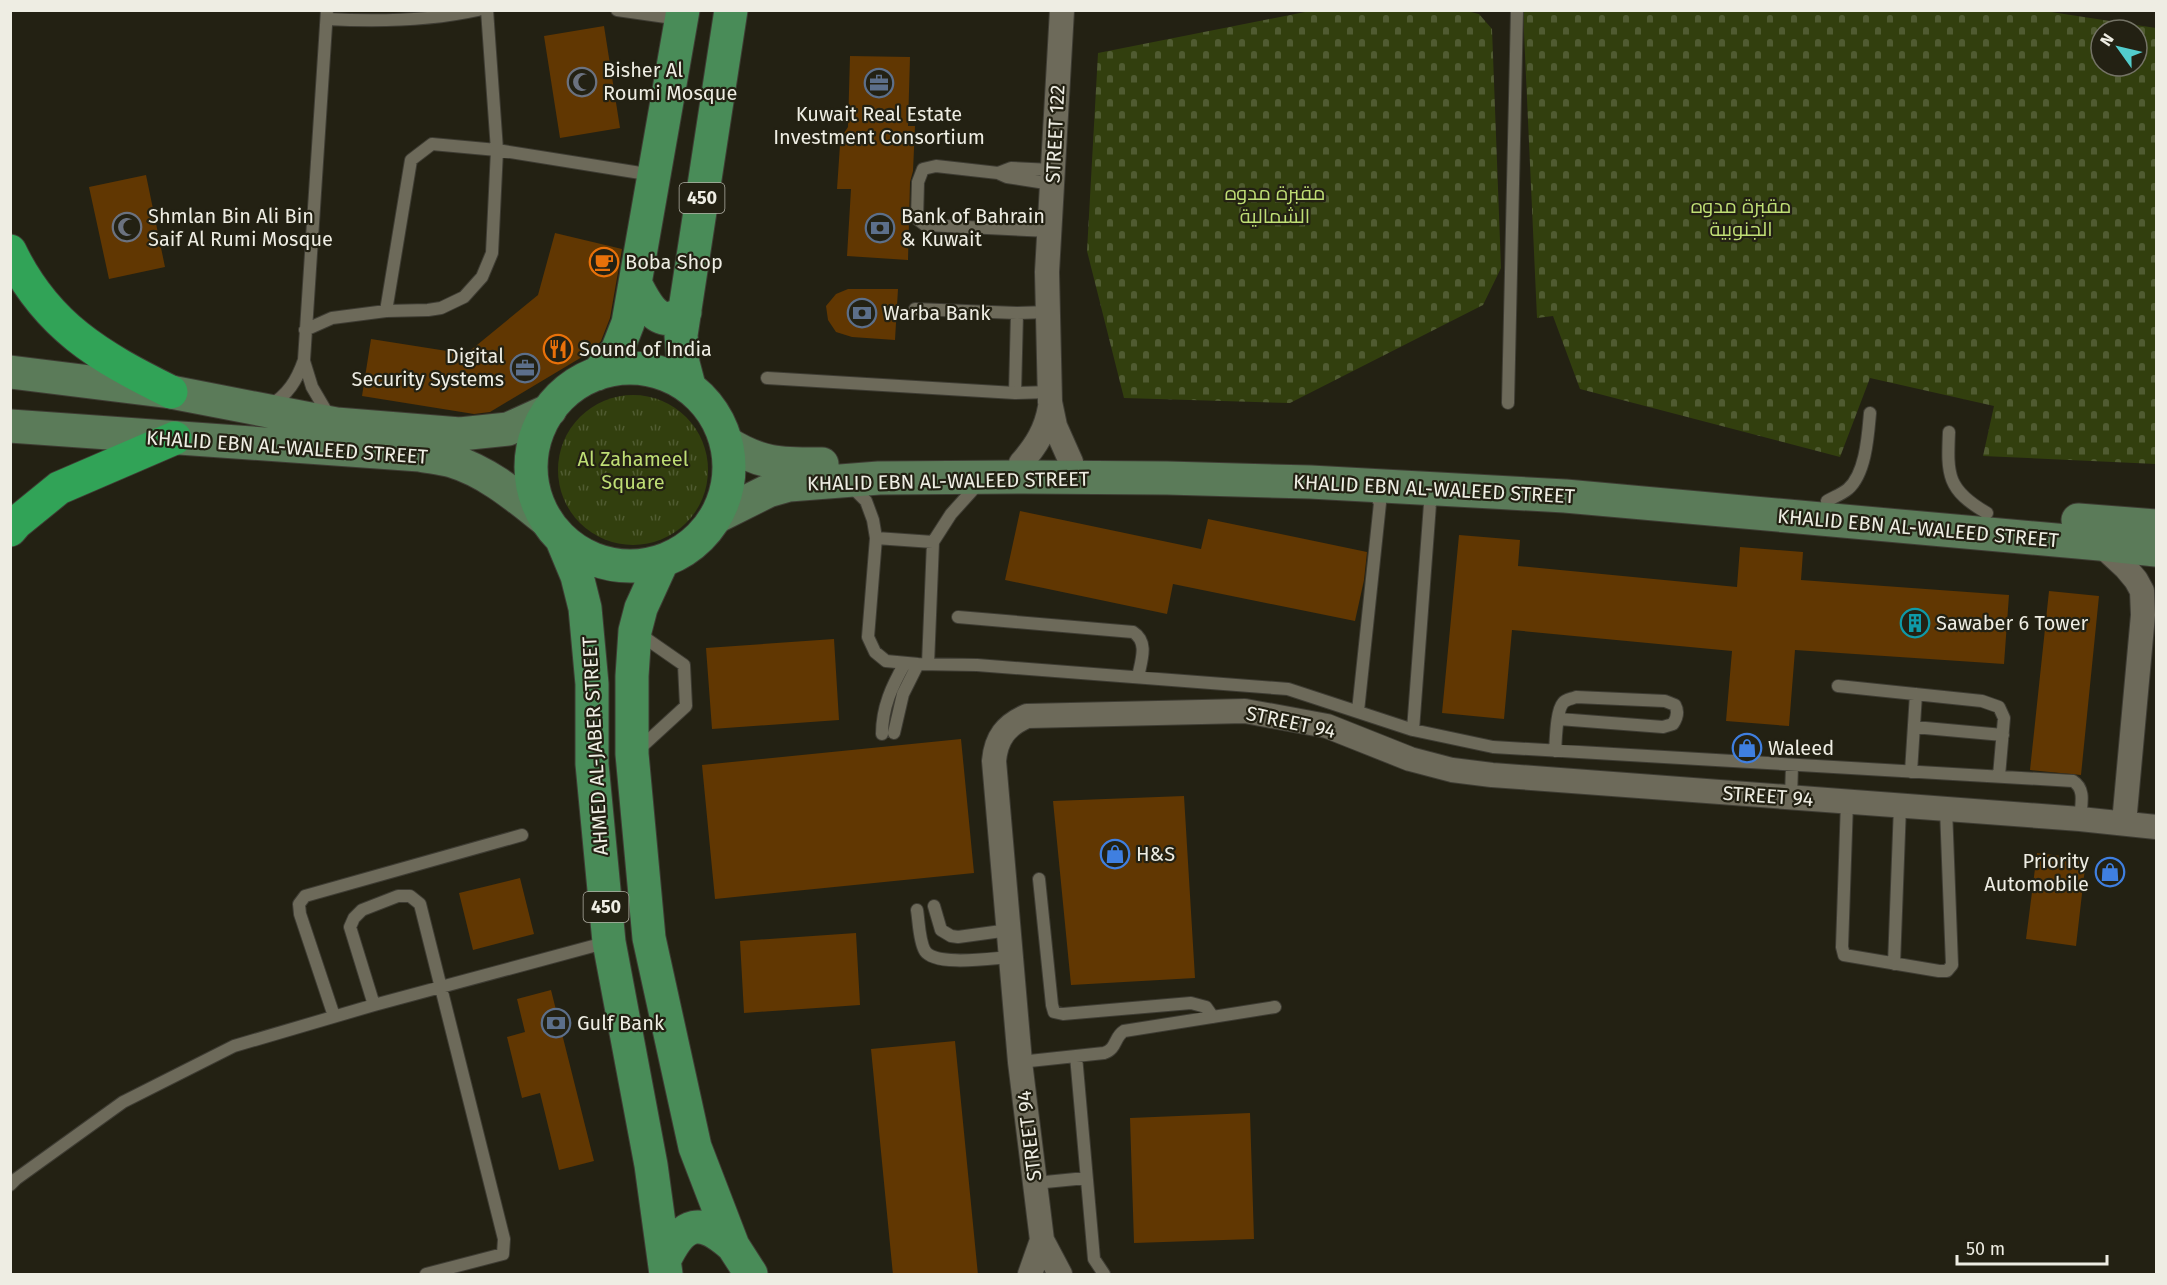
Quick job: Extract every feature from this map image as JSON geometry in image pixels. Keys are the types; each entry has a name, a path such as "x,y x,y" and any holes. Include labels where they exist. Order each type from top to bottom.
{"highway":[{"path":"10,251 19,269 46,306 76,338 118,366 171,392"},
{"path":"10,530 59,488 176,438"}],"main road":[{"name":"450","path":"689,386 683,363 681,334 731,10"},
{"name":"450","path":"597,374 617,351 628,323 682,15"},
{"path":"635,283 647,306 660,316 670,319 685,312"},
{"name":"450","path":"635,368 663,374 689,386 713,411 727,443 730,473 728,488 716,517 702,536 683,551 662,562 620,567 599,562 579,553 554,530 536,499 531,476 532,453 538,430 550,410 563,394 579,382 616,369 635,368"},
{"name":"KHALID EBN AL-WALEED STREET","path":"10,372 171,392 336,424 460,434 508,429 550,410"},
{"name":"KHALID EBN AL-WALEED STREET","path":"10,426 420,455 451,461 477,471 496,482 554,530"},
{"name":"KHALID EBN AL-WALEED STREET","path":"727,443 745,455 776,464 1071,462 1344,466 2157,526"},
{"name":"KHALID EBN AL-WALEED STREET","path":"716,517 768,491 789,485 879,478 1239,480 1370,485 1635,501 1739,513 2157,550"},
{"name":"AHMED AL-JABER STREET","path":"554,530 577,576 585,608 592,684 592,764 609,942 651,1166 665,1267"},
{"name":"AHMED AL-JABER STREET","path":"662,562 641,608 635,631 632,676 632,754 649,938 694,1147 733,1246 751,1275"},
{"path":"592,684 596,676 610,667 619,667 632,676"},
{"path":"665,1267 680,1234 692,1227 707,1228 720,1234 733,1246"}],"street":[{"name":"STREET 122","path":"1062,10 1049,231 1050,397 1054,426 1071,462"},
{"name":"STREET 122","path":"1021,463 1037,444 1044,430 1050,397"},
{"path":"2100,544 2126,567 2142,591 2143,615 2124,823"},
{"name":"STREET 94","path":"1060,1275 1042,1240 1020,1062 994,761 995,748 1003,732 1014,721 1027,716 1245,711 1326,726 1410,759 1452,770 2157,827"},
{"name":"STREET 94","path":"1030,1275 1042,1240"}],"lane":[{"path":"336,424 318,400 304,360 327,15 363,21 422,19 478,10"},
{"path":"305,330 332,318 386,311 441,308 464,297 482,278 492,253 497,150 487,10"},
{"path":"617,10 682,15"},
{"path":"1508,403 1516,10"},
{"path":"386,311 411,160 432,144 497,150 654,176"},
{"path":"1049,231 925,225 918,219 918,182 923,170 929,166 998,173 1011,168 1052,177"},
{"path":"915,309 1049,312"},
{"path":"1015,393 1017,313"},
{"path":"263,410 285,394 293,384 304,360"},
{"path":"767,378 1050,397"},
{"path":"1827,501 1849,488 1862,465 1867,447 1870,413"},
{"path":"1949,432 1950,477 1956,489 1970,503 1987,513"},
{"path":"888,734 885,703 894,683 917,664 933,542 951,514 984,477"},
{"path":"845,481 866,501 870,509 876,538 868,637 875,652 886,661 977,665 1288,688 1413,730 1493,747 2073,781 2082,791 2080,819"},
{"path":"1358,711 1380,503 1370,485"},
{"path":"1413,730 1430,504 1439,489"},
{"path":"876,538 933,542"},
{"path":"958,617 1133,632 1140,636 1143,643 1138,677"},
{"path":"632,754 686,706 684,666 635,631"},
{"path":"1838,686 1982,701 1999,707 2004,717 1999,776"},
{"path":"1911,772 1916,694"},
{"path":"1555,751 1559,719 1562,705 1576,697 1665,701 1675,705 1678,710 1677,719 1673,724 1663,727 1559,719"},
{"path":"1914,727 2003,735"},
{"path":"1791,798 1792,765"},
{"path":"1847,802 1842,947 1845,955 1939,971 1947,971 1952,965 1946,809"},
{"path":"1894,964 1900,806"},
{"path":"334,1016 300,914 299,904 305,896 522,835"},
{"path":"1039,879 1054,1012 1064,1014 1191,1003 1206,1007 1213,1017"},
{"path":"374,1005 350,927 354,918 362,910 398,896 410,896 420,904 504,1239 503,1254 427,1274"},
{"path":"934,906 941,930 951,936 1009,930"},
{"path":"916,910 924,949 932,958 945,960 1012,957"},
{"path":"10,1185 123,1102 234,1046 334,1016 609,942"},
{"path":"1020,1062 1109,1051 1124,1031 1275,1007"},
{"path":"1076,1056 1094,1259 1104,1275"},
{"path":"1035,1183 1086,1178"}],"green space":[{"name":"مقبرة مدوه الجنوبية","path":"2038,10 2090,18 2089,78 2149,78 2149,27 2156,28 2156,464 1983,456 1994,406 1870,378 1840,457 1580,389 1553,316 1537,318 1523,11"},
{"name":"مقبرة مدوه الشمالية","path":"1310,11 1467,11 1479,14 1492,29 1501,268 1483,305 1290,403 1124,398 1087,251 1098,53"},
{"name":"Al Zahameel Square","path":"633,395 662,401 686,417 702,441 708,470 702,499 686,523 662,539 633,545 604,539 580,523 564,499 558,470 564,441 580,417 604,401"}],"building":[{"name":"Bisher Al Roumi Mosque","path":"604,26 620,128 560,138 544,36"},
{"path":"850,56 910,57 908,126 915,126 913,171 910,182 908,260 847,256 851,189 837,189 840,145 842,136 848,127"},
{"name":"Shmlan Bin Ali Bin Saif Al Rumi Mosque","path":"146,175 165,267 109,279 89,187"},
{"path":"555,233 622,249 610,318 601,341 592,351 490,412 474,414 362,396 371,339 466,354 538,295"},
{"name":"Warba Bank","path":"848,289 898,289 895,340 852,337 836,332 828,320 826,306 836,294"},
{"path":"1020,511 1201,549 1208,519 1367,552 1364,580 1355,621 1173,584 1167,614 1005,580"},
{"path":"1459,535 1520,540 1518,566 1737,587 1740,547 1803,552 1801,580 2009,595 2004,664 1795,650 1789,726 1726,721 1732,651 1512,630 1504,719 1442,713"},
{"path":"2049,591 2099,596 2081,775 2030,770"},
{"path":"834,639 839,720 712,729 706,648"},
{"path":"961,739 974,873 715,899 702,765"},
{"path":"1184,796 1195,978 1071,985 1053,801"},
{"path":"2037,853 2086,859 2076,946 2026,939"},
{"path":"520,878 534,934 473,950 459,893"},
{"path":"856,933 860,1005 744,1013 740,941"},
{"path":"551,990 594,1161 559,1170 540,1093 522,1098 507,1037 525,1032 517,999"},
{"path":"955,1041 978,1275 893,1275 871,1049"},
{"path":"1250,1113 1254,1239 1134,1243 1130,1118"}],"place":[{"name":"Bisher Al Roumi Mosque","path":"582,82"},
{"name":"Kuwait Real Estate Investment Consortium","path":"879,83"},
{"name":"Shmlan Bin Ali Bin Saif Al Rumi Mosque","path":"127,227"},
{"name":"Bank of Bahrain & Kuwait","path":"880,228"},
{"name":"Boba Shop","path":"604,262"},
{"name":"Warba Bank","path":"862,313"},
{"name":"Sound of India","path":"558,349"},
{"name":"Digital Security Systems","path":"525,368"},
{"name":"Sawaber 6 Tower","path":"1915,623"},
{"name":"Waleed","path":"1747,748"},
{"name":"H&S","path":"1115,854"},
{"name":"Priority Automobile","path":"2110,872"},
{"name":"Gulf Bank","path":"556,1023"}]}
